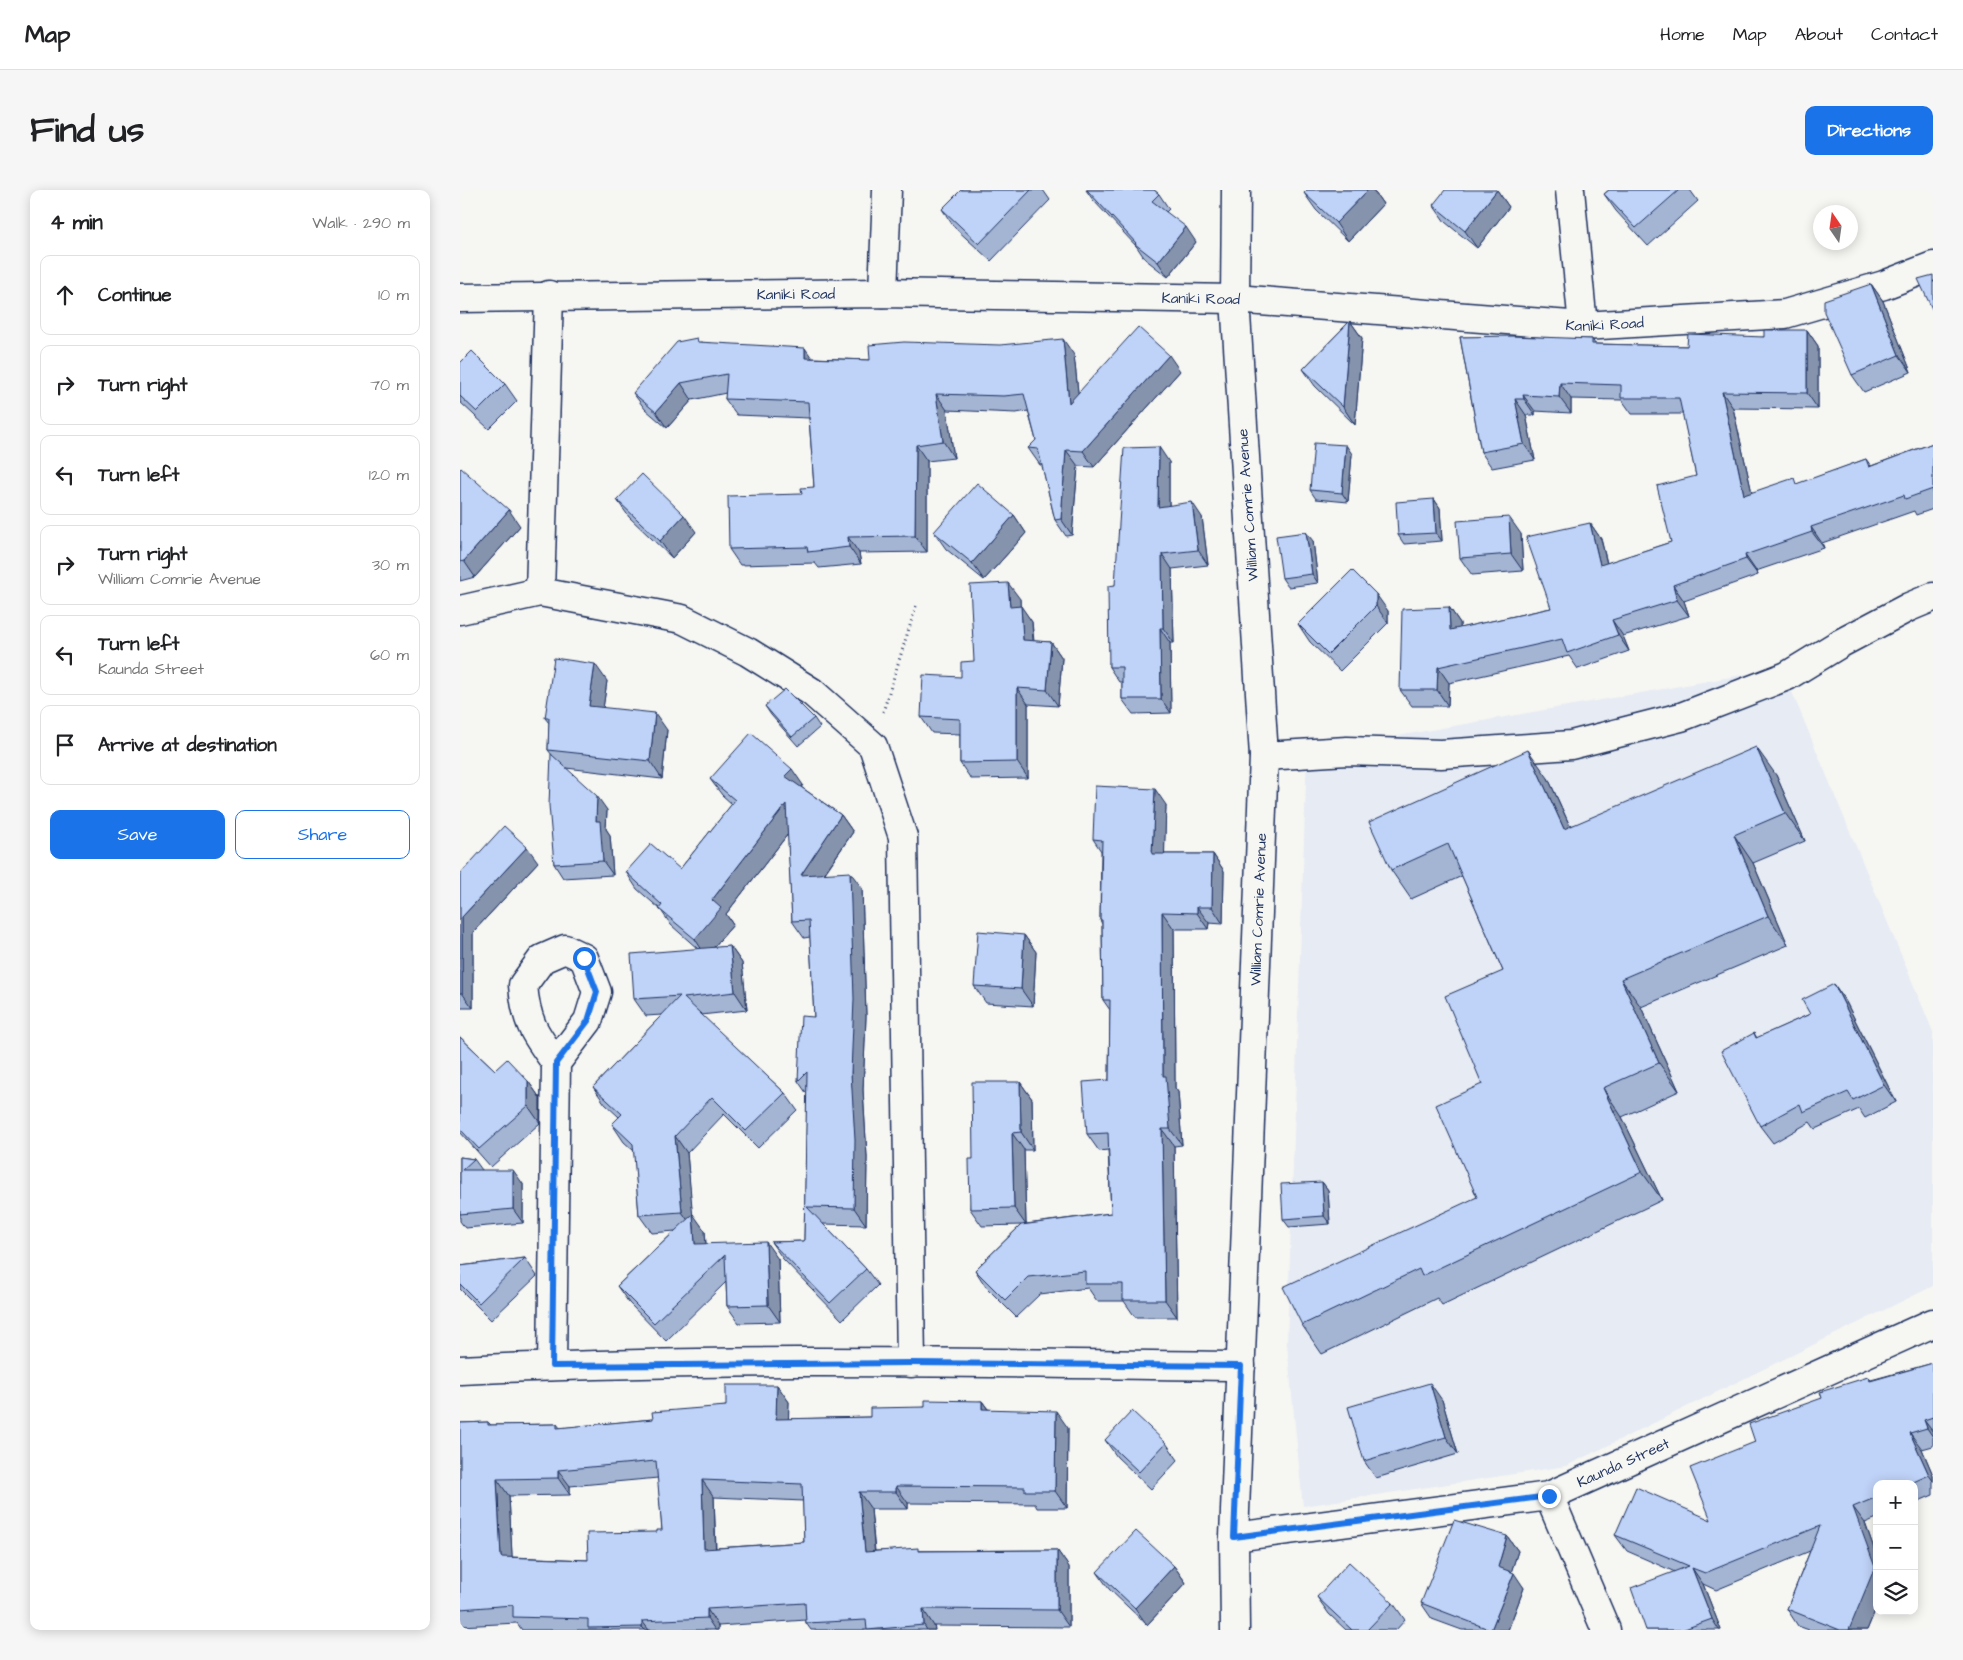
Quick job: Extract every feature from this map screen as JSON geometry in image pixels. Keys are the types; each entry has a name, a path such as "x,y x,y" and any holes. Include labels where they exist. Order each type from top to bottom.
{"street":[{"path":"883,293 887,190"},
{"name":"William Comrie Avenue","path":"1234,1630 1234,1537 1264,756 1235,299 1236,190"},
{"path":"1570,190 1583,326"},
{"name":"Kaniki Road","path":"460,298 549,295 883,293 1235,299 1583,326 1785,314 1884,285 1933,266"},
{"path":"540,592 549,295"},
{"path":"460,610 540,592 682,619 748,652 812,692 873,746 903,837 911,1363"},
{"path":"1264,756 1347,751 1441,754 1571,745 1681,717 1787,676 1841,643 1909,607 1933,597"},
{"path":"552,1366 556,1063"},
{"name":"Kaunda Street","path":"1234,1537 1549,1496 1933,1323"},
{"path":"460,1370 552,1366 911,1363 1241,1366"},
{"path":"1549,1496 1606,1630"}],"path":[{"path":"873,746 916,606"}],"shaded area":[{"path":"1782,668 1933,1032 1933,1286 1566,1466 1303,1506 1287,1344 1307,752"}],"building":[{"path":"961,190 1031,190 979,244 942,209"},
{"path":"1087,190 1154,190 1159,194 1152,201 1186,227 1158,262 1135,244"},
{"path":"1307,190 1368,190 1336,223 1304,193"},
{"path":"1445,190 1497,190 1465,231 1433,205"},
{"path":"1609,190 1679,190 1636,228 1604,194"},
{"path":"1933,275 1933,311 1918,279"},
{"path":"1871,284 1899,355 1852,375 1824,312 1824,300"},
{"path":"1350,321 1343,407 1303,369"},
{"path":"1138,327 1169,355 1083,451 1066,450 1061,519 1055,520 1038,449 1028,448 1036,440 1024,394 1004,396 936,394 943,441 916,445 915,536 848,537 849,547 808,552 807,547 729,549 728,496 802,494 801,488 814,487 808,402 725,399 727,374 681,383 656,412 633,393 677,342 697,338 698,342 805,348 805,358 870,360 869,345 904,342 1000,345 1063,339 1069,403"},
{"path":"1764,330 1807,330 1807,393 1722,392 1744,495 1794,478 1796,484 1866,459 1869,467 1933,443 1933,489 1905,499 1904,495 1811,527 1812,532 1745,555 1746,559 1673,585 1677,600 1612,620 1618,635 1567,653 1562,639 1438,667 1437,690 1400,690 1402,609 1449,607 1450,630 1551,608 1526,537 1590,523 1600,565 1671,542 1657,486 1696,476 1679,398 1621,398 1621,385 1560,383 1559,397 1523,395 1524,399 1515,399 1524,444 1481,452 1460,337 1512,336 1592,339 1592,344 1687,346 1688,334 1764,337"},
{"path":"472,351 505,384 477,412 460,396 460,363"},
{"path":"1314,443 1346,445 1342,493 1310,490"},
{"path":"1159,447 1158,507 1192,502 1198,550 1162,554 1163,628 1160,628 1161,699 1122,699 1122,667 1109,667 1108,586 1115,585 1124,448"},
{"path":"460,469 509,510 464,561 460,562"},
{"path":"642,474 684,515 660,541 617,500"},
{"path":"977,483 1014,515 972,563 934,532"},
{"path":"1434,499 1436,533 1398,535 1396,502"},
{"path":"1509,517 1511,554 1460,558 1457,521"},
{"path":"1306,532 1312,574 1282,578 1276,536"},
{"path":"1352,570 1376,594 1376,606 1328,654 1298,624"},
{"path":"1008,583 1010,607 1021,606 1023,640 1051,642 1047,690 1017,688 1017,762 960,763 960,719 921,717 923,675 961,677 961,662 974,661 970,585"},
{"path":"554,658 595,664 589,706 655,713 650,761 548,750 549,718 545,718"},
{"path":"785,689 814,718 792,737 765,706"},
{"path":"751,733 792,769 785,776 841,815 801,875 850,872 854,999 851,1073 855,1140 854,1208 807,1207 866,1269 830,1303 771,1242 804,1241 807,1072 798,1081 801,1016 814,1017 809,920 792,921 786,804 712,900 721,908 695,939 659,909 662,905 626,872 651,844 680,869 735,800 710,779"},
{"path":"1756,747 1785,813 1734,835 1768,916 1621,979 1659,1063 1603,1088 1642,1172 1422,1276 1419,1269 1302,1325 1283,1287 1477,1197 1436,1105 1482,1084 1445,996 1503,971 1448,844 1391,870 1369,822 1528,750 1564,829"},
{"path":"551,754 597,796 596,821 600,821 603,861 554,864 549,805"},
{"path":"1095,786 1155,789 1152,854 1213,854 1212,907 1197,907 1197,913 1162,912 1163,1076 1166,1076 1170,1129 1162,1129 1165,1300 1123,1300 1123,1284 1085,1284 1085,1271 1028,1277 1005,1300 975,1270 1021,1225 1111,1213 1108,1133 1087,1134 1083,1082 1109,1080 1110,1000 1103,1000 1102,920 1100,920 1102,840 1093,839"},
{"path":"504,826 527,847 462,917 462,993 460,993 460,874"},
{"path":"978,931 1024,935 1021,989 974,986"},
{"path":"730,946 735,992 684,998 785,1093 746,1131 712,1097 675,1136 682,1212 639,1215 633,1144 612,1124 622,1114 593,1087 680,996 634,999 631,954"},
{"path":"1834,984 1884,1085 1853,1100 1848,1092 1803,1112 1800,1104 1760,1126 1721,1051 1754,1033 1756,1038 1810,1014 1802,1000"},
{"path":"460,1037 495,1070 507,1059 528,1081 528,1106 479,1149 460,1129"},
{"path":"972,1082 1020,1082 1021,1132 1012,1133 1014,1208 970,1209 969,1159 973,1159"},
{"path":"460,1157 474,1159 462,1170 513,1170 513,1209 460,1214"},
{"path":"1322,1182 1324,1216 1283,1219 1281,1184"},
{"path":"693,1214 695,1244 766,1242 768,1305 727,1306 725,1255 654,1323 617,1286"},
{"path":"525,1258 479,1303 460,1284 460,1266"},
{"path":"1933,1363 1933,1417 1924,1420 1927,1428 1910,1433 1929,1475 1918,1480 1873,1480 1873,1499 1853,1507 1873,1562 1873,1572 1849,1630 1840,1630 1787,1609 1820,1526 1705,1573 1692,1568 1712,1619 1682,1630 1646,1630 1631,1588 1689,1566 1615,1535 1636,1487 1711,1520 1690,1468 1755,1442 1749,1424 1822,1398 1820,1392 1868,1377 1870,1381"},
{"path":"1430,1383 1446,1437 1364,1461 1348,1407"},
{"path":"726,1385 777,1385 776,1419 870,1417 870,1408 925,1407 925,1400 982,1401 982,1409 1056,1411 1055,1491 1025,1491 1025,1487 896,1486 896,1492 859,1492 865,1552 918,1548 918,1551 1057,1550 1057,1610 923,1609 924,1625 867,1630 866,1620 806,1623 805,1603 707,1609 707,1618 642,1621 642,1627 588,1628 588,1619 513,1617 513,1605 460,1609 460,1423 488,1422 488,1425 557,1424 557,1428 653,1419 652,1412 726,1406","holes":["656,1461 662,1530 657,1530 657,1532 587,1533 588,1560 501,1557 497,1479 558,1478 558,1470","702,1480 802,1484 804,1542 704,1549"]},
{"path":"1132,1411 1166,1443 1139,1472 1105,1440"},
{"path":"1454,1520 1507,1536 1498,1567 1514,1573 1491,1630 1421,1603"},
{"path":"1136,1531 1174,1566 1135,1608 1097,1572"},
{"path":"1349,1562 1393,1603 1367,1630 1352,1630 1317,1597"}],"route":[{"path":"584,958 597,992 588,1021 556,1063 552,1366 911,1363 1241,1366 1234,1537 1549,1496"}]}
